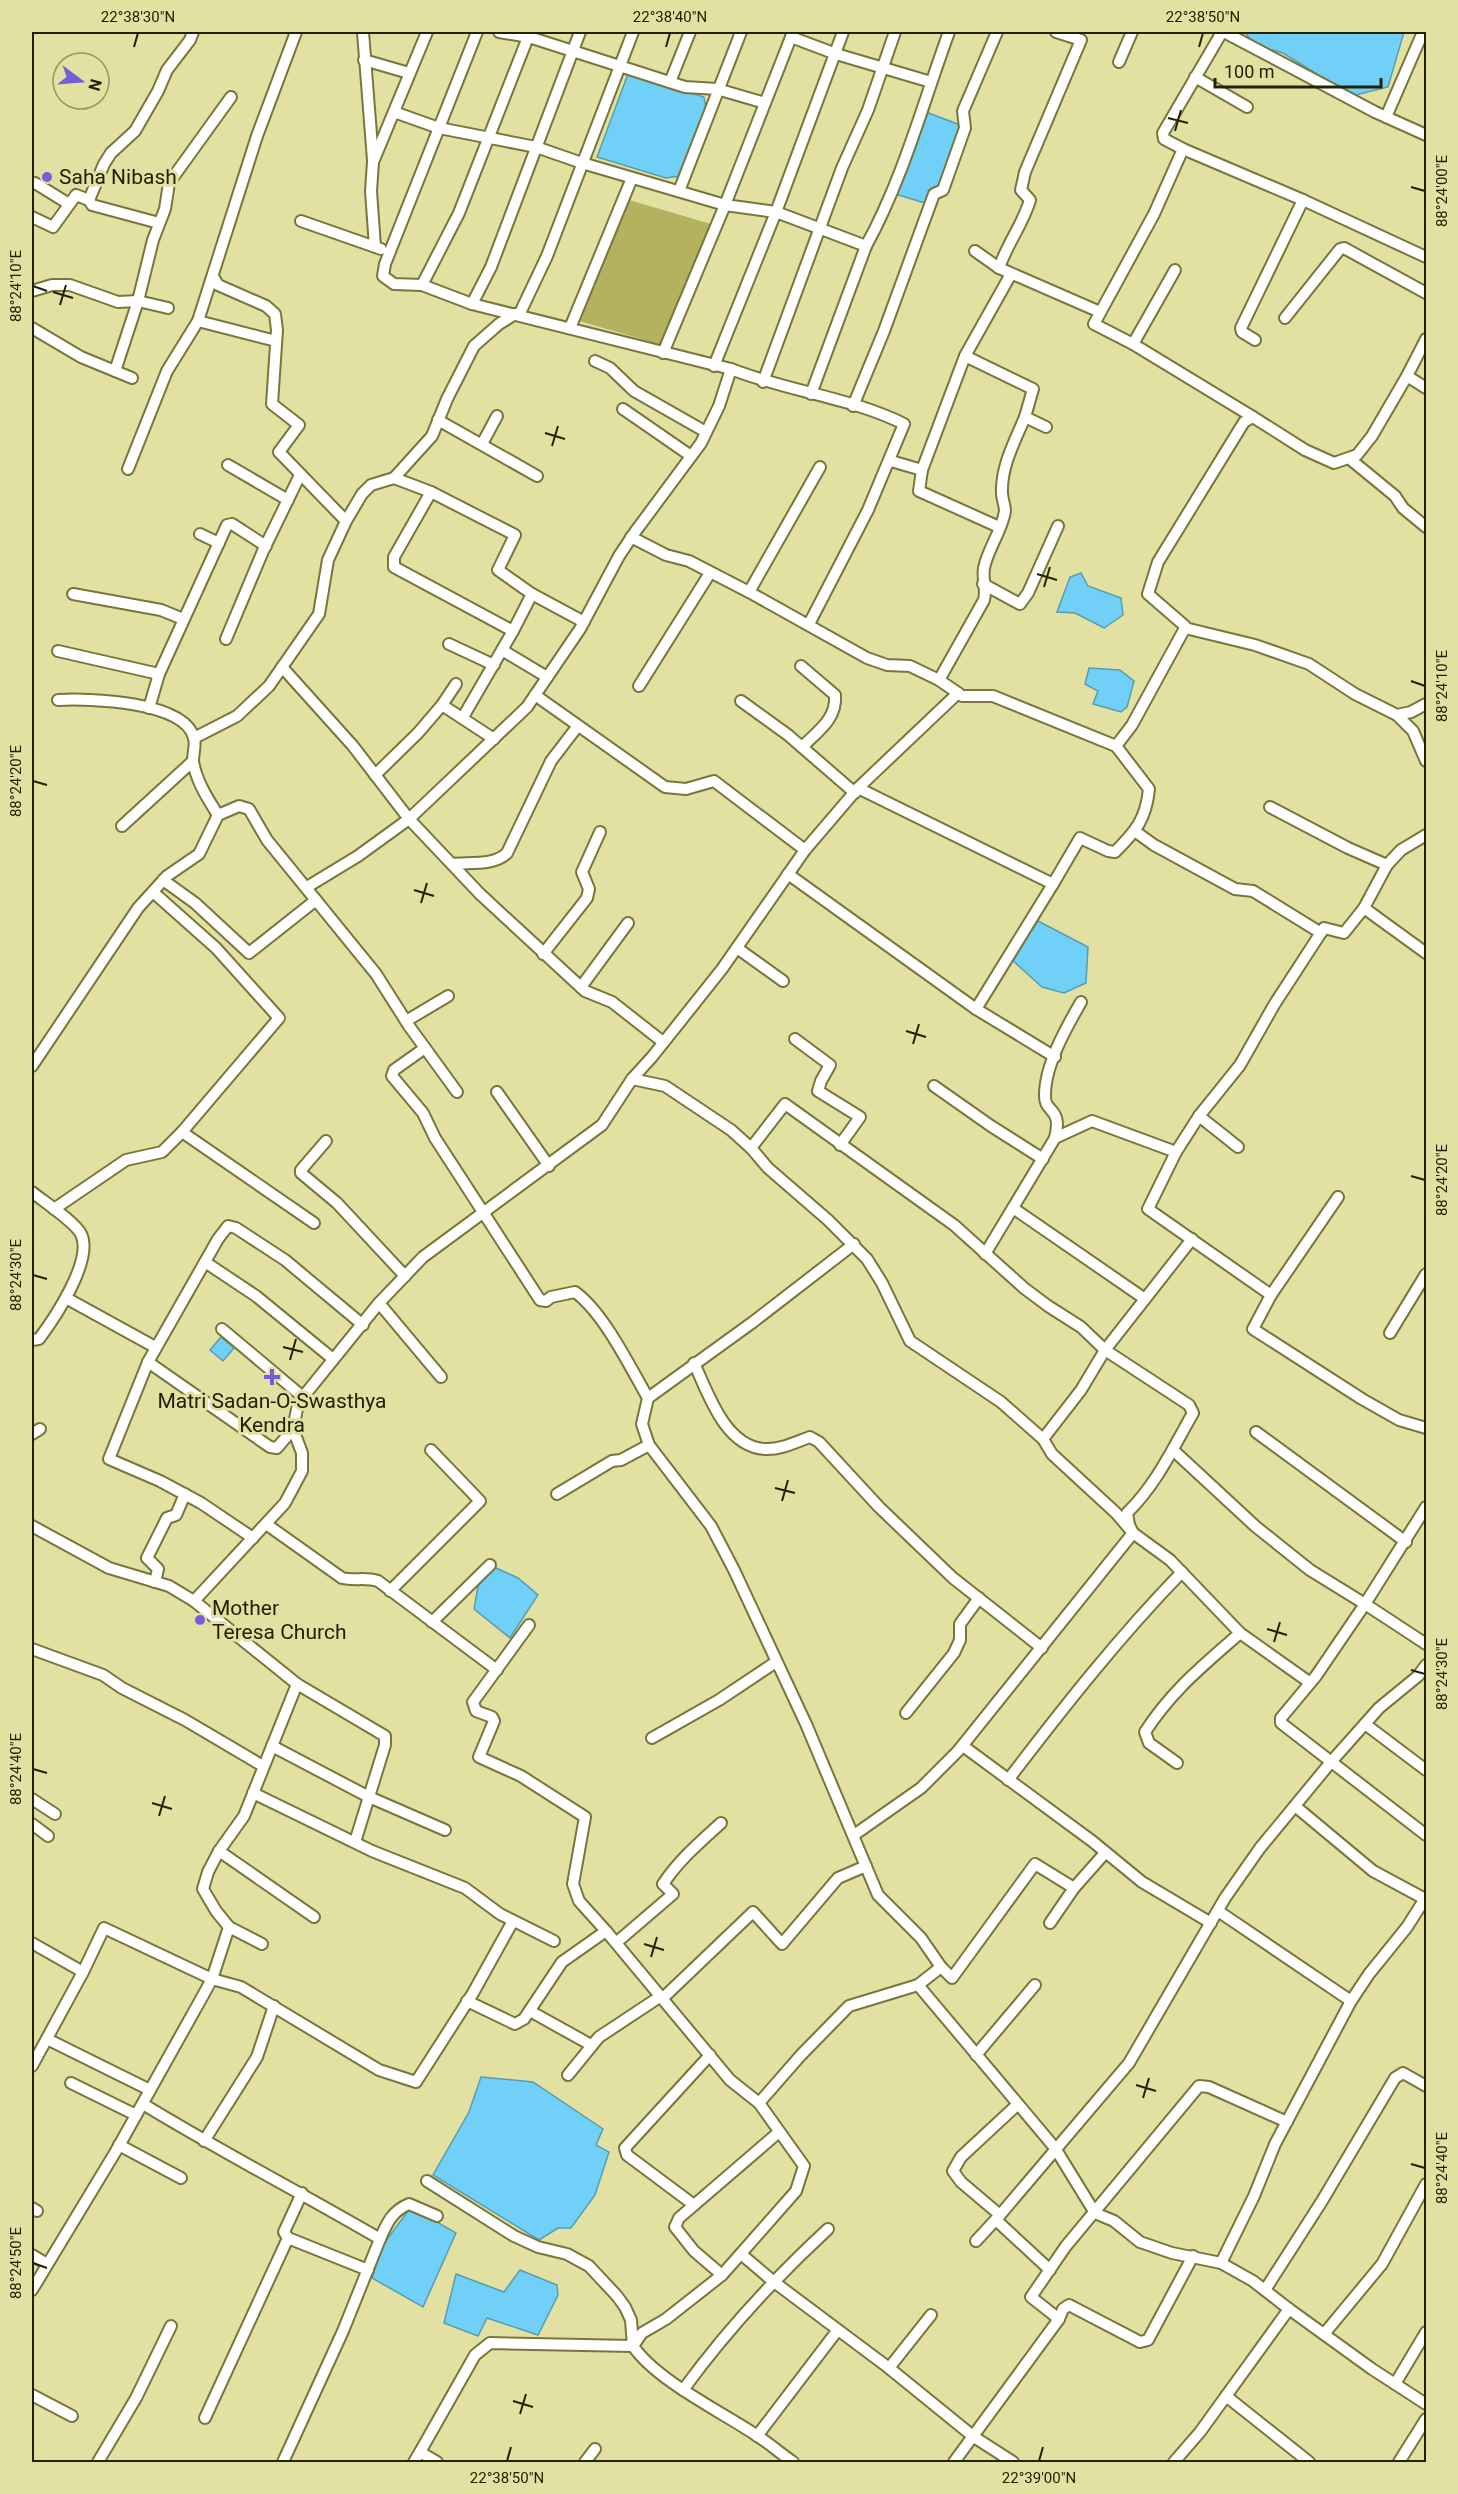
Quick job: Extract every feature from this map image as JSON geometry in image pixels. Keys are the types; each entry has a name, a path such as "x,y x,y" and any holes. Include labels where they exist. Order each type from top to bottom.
{"street":[{"path":"89,200 104,164 111,153 135,130 158,91 167,70 190,40 193,32"},
{"path":"128,469 167,371 198,321 214,278 257,136 296,32"},
{"path":"363,32 373,162 371,191 375,247"},
{"path":"373,162 427,32"},
{"path":"477,32 390,252 383,276 394,284 423,285 472,304 731,369 763,382 853,406 904,424 891,460 868,510 809,624"},
{"path":"499,32 530,34 572,51 685,87 717,89 765,103"},
{"path":"472,304 491,267 580,32"},
{"path":"194,738 237,716 269,686 319,614 328,560 346,521 365,489 394,478 432,436 474,346 499,324 517,314 547,256 633,32"},
{"path":"669,82 690,32"},
{"path":"679,191 741,32"},
{"path":"714,366 776,212 843,32"},
{"path":"763,382 819,229 896,32"},
{"path":"811,394 867,246 895,183 949,32"},
{"path":"853,406 884,331 934,194 943,190 956,158 965,128 963,111 997,32"},
{"path":"999,268 1026,214 1030,200 1021,190 1025,172 1081,40 1056,32"},
{"path":"1119,62 1132,32"},
{"path":"1426,135 1386,117 1223,32 1163,133 1164,139 1183,149 1303,200 1426,257"},
{"path":"1386,117 1424,32"},
{"path":"423,285 459,213 530,34"},
{"path":"663,353 725,205 792,34 836,54 931,82"},
{"path":"364,60 409,73"},
{"path":"1195,77 1247,107"},
{"path":"115,371 138,301 159,223 165,210 169,183 231,97"},
{"path":"394,112 439,128 536,147 582,163 725,205 776,212 867,246"},
{"path":"1183,149 1154,214 1094,324 1133,344 1305,450 1334,463 1350,459 1358,454 1407,376 1426,339"},
{"path":"570,328 632,178"},
{"path":"35,183 69,204"},
{"path":"32,217 53,227 76,195 89,200 92,205 159,223"},
{"path":"1255,340 1242,332 1241,328 1303,200"},
{"path":"302,221 390,252"},
{"path":"1285,318 1340,249 1344,248 1426,293"},
{"path":"975,251 1011,274 1100,312"},
{"path":"1133,344 1175,270"},
{"path":"999,527 919,491 922,470 965,356 1011,274"},
{"path":"214,278 218,285 266,306 275,314 276,341 272,404 299,425 279,452 346,521"},
{"path":"32,291 52,285 70,285 118,302 138,301 168,308"},
{"path":"198,321 276,341"},
{"path":"32,328 81,357 132,378"},
{"path":"939,680 984,600 986,556 1005,510 1002,493 1006,464 1033,389 965,356"},
{"path":"595,361 610,368 634,391 706,432"},
{"path":"307,887 358,856 409,819 527,707 584,622 618,556 706,432 719,406 731,369"},
{"path":"1407,376 1426,388"},
{"path":"623,409 691,456"},
{"path":"482,444 497,416"},
{"path":"1024,417 1046,427"},
{"path":"1253,417 1244,422 1158,562 1148,594 1185,628 1255,645 1310,664 1355,694 1397,715 1413,730 1426,761"},
{"path":"438,420 537,476"},
{"path":"1350,459 1395,495 1403,508 1426,527"},
{"path":"891,460 922,470"},
{"path":"228,465 288,500"},
{"path":"749,592 820,466"},
{"path":"226,639 300,475"},
{"path":"394,478 431,492 515,535 498,570 532,594 584,622"},
{"path":"431,492 394,557 394,567 513,631"},
{"path":"149,708 159,674 227,525 232,524 266,546"},
{"path":"983,584 1020,604 1028,593 1058,526"},
{"path":"200,534 219,543"},
{"path":"631,537 666,555 689,561 809,624 867,658 887,665 910,666 939,680 962,696 993,696 1116,746 1149,789 1147,807 1136,832 1115,852 1080,838 976,1010"},
{"path":"639,686 710,573"},
{"path":"73,594 161,610 183,619"},
{"path":"463,717 532,594"},
{"path":"1116,746 1132,725 1185,628"},
{"path":"449,644 494,665"},
{"path":"502,650 547,677"},
{"path":"58,651 159,674"},
{"path":"801,666 835,695 836,705 833,715 802,747"},
{"path":"282,667 353,746 409,819 480,894 581,987 593,995 612,1002 663,1042"},
{"path":"375,775 418,733 442,705 456,684"},
{"path":"195,1601 285,1503 302,1471 302,1453 293,1429 294,1416 303,1397 379,1303 423,1257 602,1125 632,1079 737,948 805,850 857,790 958,693"},
{"path":"535,695 577,727 665,787 686,789 714,781 805,850"},
{"path":"58,700 84,698 149,708 172,715 190,728 194,738 193,761 203,792 218,815"},
{"path":"741,701 857,790 1053,884"},
{"path":"1397,715 1411,712 1426,704"},
{"path":"442,705 494,739"},
{"path":"452,864 494,861 507,853 551,761 577,727"},
{"path":"122,826 193,761"},
{"path":"32,1066 138,908 158,886 199,854 218,815 238,806 249,809 267,840 376,974 406,1021 457,1092"},
{"path":"1270,807 1348,848 1387,865"},
{"path":"543,954 587,898 589,889 582,872 600,832"},
{"path":"1136,832 1154,845 1235,889 1253,891 1321,933"},
{"path":"1271,1295 1148,1209 1176,1152 1199,1116 1240,1065 1274,1005 1324,928 1344,933 1364,908 1387,865 1401,850 1426,835"},
{"path":"788,874 976,1010 1055,1057"},
{"path":"158,886 195,903 249,953 316,900"},
{"path":"54,1209 126,1160 162,1152 182,1132 279,1018 158,886"},
{"path":"1364,908 1426,953"},
{"path":"581,987 628,923"},
{"path":"737,948 783,981"},
{"path":"406,1021 448,996"},
{"path":"985,1254 1055,1138 1058,1118 1047,1103 1045,1094 1055,1057 1067,1026 1081,1002"},
{"path":"795,1039 830,1065 818,1091 860,1117 840,1145"},
{"path":"425,1048 394,1070 392,1076 423,1113 435,1138 540,1300 546,1301 566,1292 575,1292 585,1299 623,1355 648,1398"},
{"path":"632,1079 665,1086 731,1130 768,1168 854,1244 882,1283 910,1341 1001,1402 1044,1439 1052,1454 1116,1513 1133,1533 1170,1560 1240,1633 1309,1682"},
{"path":"934,1086 1043,1159"},
{"path":"497,1092 549,1166"},
{"path":"751,1148 785,1104 954,1225 1024,1288 1081,1327 1106,1350 1189,1405 1193,1413 1173,1450 1139,1502 1127,1513 1133,1533"},
{"path":"1199,1116 1238,1147"},
{"path":"1055,1138 1092,1121 1176,1152"},
{"path":"182,1132 314,1223"},
{"path":"326,1141 301,1170 301,1173 344,1210 405,1276"},
{"path":"32,1192 77,1228 84,1241 77,1273 66,1298 39,1339 32,1340"},
{"path":"1338,1197 1271,1295 1253,1329 1362,1400 1399,1420 1426,1428"},
{"path":"1013,1208 1145,1299"},
{"path":"253,1538 185,1494 109,1459 155,1347 218,1239 228,1226 232,1226 285,1260 363,1325"},
{"path":"1044,1439 1081,1390 1106,1350 1192,1239"},
{"path":"854,1244 753,1322 648,1398 642,1424 649,1445 711,1526 743,1589 879,1895 921,1938 941,1967 952,1978 1035,1864 1074,1888"},
{"path":"205,1262 256,1296 333,1359"},
{"path":"1390,1333 1426,1274"},
{"path":"66,1298 155,1347"},
{"path":"379,1303 441,1377"},
{"path":"222,1329 303,1397"},
{"path":"148,1362 270,1447 277,1448 293,1429"},
{"path":"694,1363 722,1420 745,1444 765,1449 783,1447 810,1437 819,1442 879,1507 953,1578 1042,1648"},
{"path":"1256,1431 1406,1542"},
{"path":"557,1494 612,1461 621,1460 649,1445"},
{"path":"390,1591 480,1501 430,1450"},
{"path":"1173,1450 1263,1532 1310,1570 1426,1644"},
{"path":"155,1582 158,1569 147,1557 167,1518 176,1515 185,1494"},
{"path":"1426,1507 1365,1604 1281,1718 1281,1723 1426,1835"},
{"path":"266,1524 342,1578 352,1581 368,1578 378,1581 497,1670"},
{"path":"32,1526 109,1568 169,1586 195,1601 297,1684 386,1736 355,1842"},
{"path":"854,1835 921,1788 963,1746 1133,1533"},
{"path":"432,1622 490,1565"},
{"path":"1008,1780 1082,1684 1145,1610 1182,1572"},
{"path":"906,1713 954,1653 960,1640 960,1624 979,1599"},
{"path":"528,1625 474,1702 476,1711 492,1717 494,1721 479,1757 521,1776 585,1817 573,1884 579,1901 617,1942 635,1967 730,2080 759,2103 804,2166 796,2191 723,2275 666,2319 642,2333 633,2346"},
{"path":"1177,1763 1149,1743 1144,1731 1186,1678 1240,1633"},
{"path":"32,1649 103,1675 122,1688 185,1720 263,1766"},
{"path":"652,1738 719,1700 776,1662"},
{"path":"976,2241 1129,2063 1218,1911 1260,1848 1379,1708 1422,1679 1426,1665"},
{"path":"262,1944 229,1927 203,1889 208,1872 219,1851 244,1816 297,1684"},
{"path":"1365,1724 1426,1770"},
{"path":"272,1746 369,1797 445,1830"},
{"path":"963,1746 1092,1841 1105,1854 1163,1897 1211,1923"},
{"path":"254,1793 355,1842 465,1888 513,1921 554,1941"},
{"path":"32,1799 55,1814"},
{"path":"1221,2263 1254,2196 1275,2144 1351,2001 1426,1898 1373,1871 1295,1806"},
{"path":"617,1942 673,1894 663,1884 673,1869 721,1823"},
{"path":"32,1824 48,1836"},
{"path":"219,1851 315,1917"},
{"path":"1050,1923 1074,1888 1105,1854"},
{"path":"568,2075 599,2037 662,1997 753,1912 782,1944 838,1878 866,1866"},
{"path":"1218,1911 1351,2001"},
{"path":"32,2066 104,1928 212,1979 241,1987 379,2070 416,2082 467,2001 513,1921"},
{"path":"32,2290 143,2104 212,1979 229,1927"},
{"path":"467,2001 514,2024 524,2019 562,1962 606,1930"},
{"path":"32,1943 83,1972"},
{"path":"759,2103 801,2055 849,2006 918,1985 941,1967"},
{"path":"918,1985 1055,2148 1095,2213 1114,2221 1140,2242 1172,2253 1221,2263 1265,2290 1324,2334 1426,2404"},
{"path":"976,2055 1035,1985"},
{"path":"204,2141 257,2057 274,2006"},
{"path":"530,2011 591,2045"},
{"path":"47,2039 150,2091"},
{"path":"694,2205 627,2155 625,2148 710,2055"},
{"path":"1265,2290 1322,2201 1395,2078 1403,2073 1426,2086"},
{"path":"71,2082 136,2115"},
{"path":"1059,2319 1031,2297 1066,2246 1199,2086 1209,2087 1287,2122"},
{"path":"143,2104 204,2141 302,2193 380,2239"},
{"path":"1017,2104 961,2157 953,2171 961,2182 1050,2270"},
{"path":"723,2275 694,2251 675,2227 679,2218 779,2132"},
{"path":"119,2145 181,2178"},
{"path":"427,2181 514,2236 538,2247 567,2254 589,2266 625,2307 631,2320 633,2346 639,2355 683,2390 758,2436 777,2458 793,2463"},
{"path":"1324,2334 1382,2264 1426,2184"},
{"path":"302,2193 285,2226 284,2232 288,2238 368,2270"},
{"path":"283,2463 331,2359 389,2220 398,2209 409,2204 437,2216"},
{"path":"683,2390 716,2344 828,2229"},
{"path":"205,2418 288,2238"},
{"path":"741,2254 974,2437 1013,2463"},
{"path":"32,2255 46,2264"},
{"path":"954,2463 1059,2319 1063,2309 1069,2305 1140,2342 1148,2340 1193,2256"},
{"path":"1180,2461 1289,2309"},
{"path":"889,2368 930,2315"},
{"path":"98,2463 136,2398 171,2326"},
{"path":"758,2436 837,2331"},
{"path":"1395,2384 1426,2332"},
{"path":"414,2463 475,2355 490,2343 633,2346"},
{"path":"32,2395 72,2416"},
{"path":"1226,2396 1309,2463"},
{"path":"1399,2463 1426,2419"},
{"path":"585,2463 595,2449"},
{"path":"420,2452 436,2463"}],"shaded area":[{"path":"629,200 711,224 662,345 579,321"}],"water":[{"path":"1245,32 1404,32 1388,87 1352,96 1283,53 1254,45"},
{"path":"628,74 704,97 706,108 680,176 666,178 597,157"},
{"path":"926,112 963,126 935,206 895,194"},
{"path":"1081,573 1088,586 1121,598 1123,615 1104,628 1075,613 1057,612 1070,577"},
{"path":"1089,668 1120,670 1134,681 1127,707 1121,712 1093,704 1098,691 1085,684"},
{"path":"1038,921 1088,947 1086,983 1064,993 1042,987 1011,959"},
{"path":"221,1337 234,1348 223,1361 210,1350"},
{"path":"494,1567 518,1578 538,1595 510,1638 474,1609 478,1586"},
{"path":"481,2077 533,2082 603,2129 596,2145 609,2152 595,2195 571,2228 558,2228 539,2240 433,2175 469,2112"},
{"path":"411,2207 456,2233 423,2307 372,2278 382,2246"},
{"path":"520,2270 557,2285 558,2295 538,2335 487,2318 478,2336 444,2323 456,2274 504,2292"}],"place":[{"name":"Saha Nibash","path":"47,177"},
{"name":"Matri Sadan-O-Swasthya Kendra","path":"272,1377"},
{"name":"Mother Teresa Church","path":"200,1620"}]}
